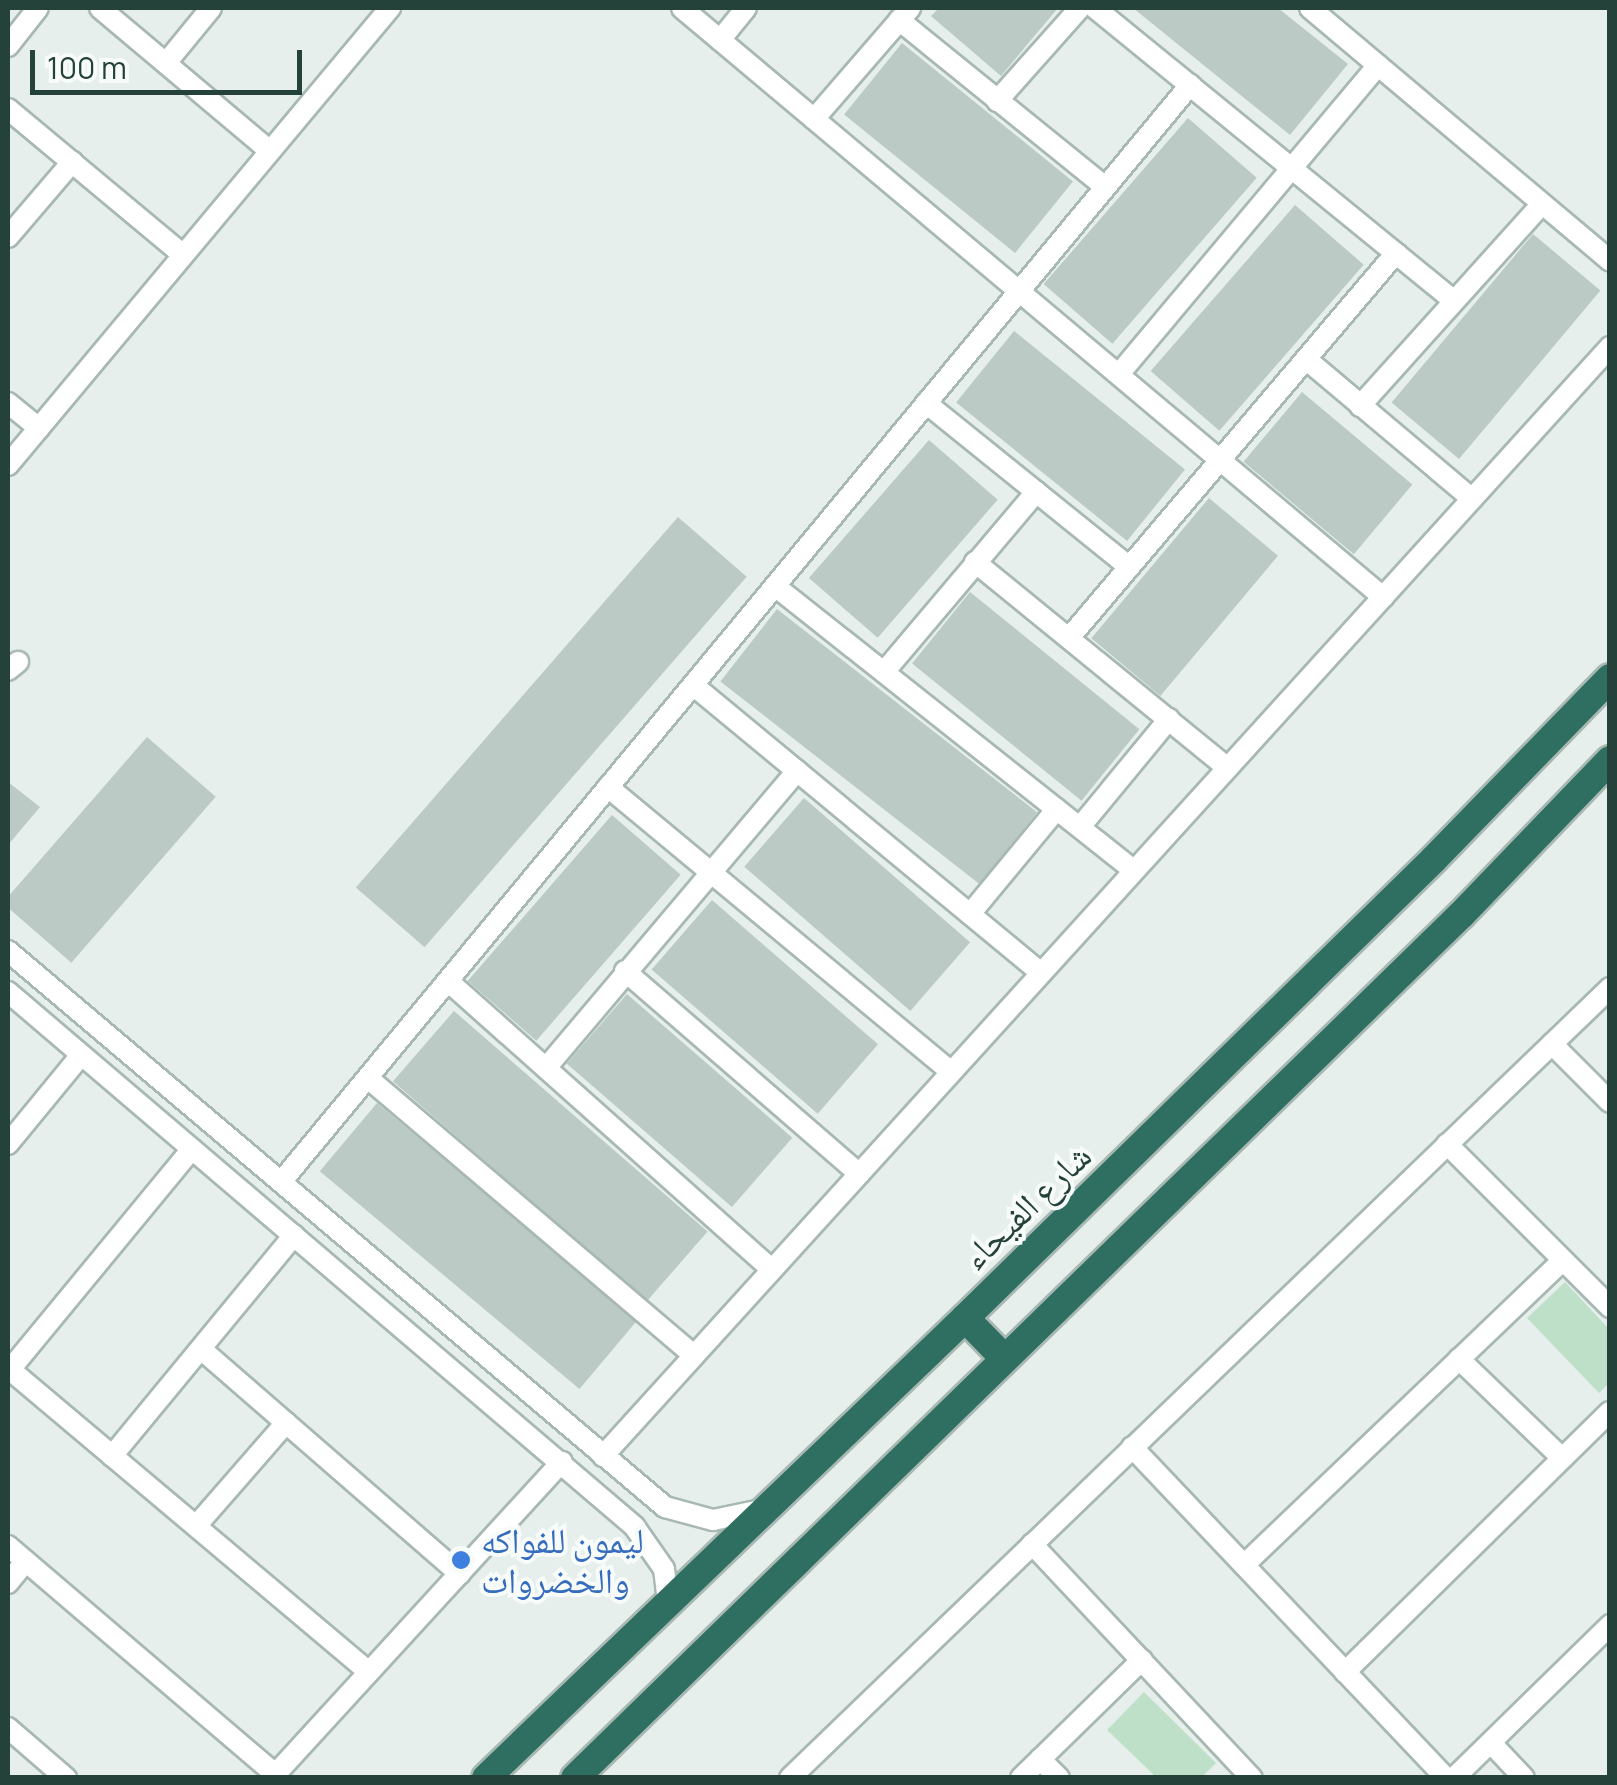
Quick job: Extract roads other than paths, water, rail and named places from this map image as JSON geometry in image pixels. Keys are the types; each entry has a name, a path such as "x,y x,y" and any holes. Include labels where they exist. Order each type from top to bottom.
{"highway":[{"name":"شارع الفيحاء","path":"486,1778 776,1502 1420,873 1610,678"},
{"path":"575,1778 1003,1356 1461,915 1610,760"},
{"path":"965,1318 1003,1356"}],"street":[{"path":"8,46 38,8"},
{"path":"100,8 270,151"},
{"path":"166,64 211,8"},
{"path":"8,465 390,8"},
{"path":"682,8 1383,597"},
{"path":"720,40 746,8"},
{"path":"997,101 1080,8"},
{"path":"1095,8 1454,301"},
{"path":"1310,8 1610,260"},
{"path":"814,119 904,14 997,101 1105,188"},
{"path":"1119,374 1378,64"},
{"path":"282,1182 1190,85"},
{"path":"8,109 184,254"},
{"path":"8,234 72,162"},
{"path":"1360,406 1542,204"},
{"path":"1069,638 1396,253"},
{"path":"603,1456 1610,347"},
{"path":"1306,359 1472,499"},
{"path":"8,403 39,428"},
{"path":"926,403 1129,568"},
{"path":"884,672 1036,492"},
{"path":"975,562 1228,768"},
{"path":"776,586 1134,871"},
{"path":"693,685 1041,973"},
{"path":"1080,827 1169,719"},
{"path":"546,1068 708,870 798,771"},
{"path":"608,788 951,1072"},
{"path":"970,914 1057,809"},
{"path":"8,951 664,1506 680,1513 729,1520 776,1502"},
{"path":"625,971 859,1174"},
{"path":"448,981 772,1270"},
{"path":"790,1778 1610,988"},
{"path":"8,992 647,1538 664,1569 668,1604"},
{"path":"1552,1044 1610,1102"},
{"path":"8,1144 81,1055"},
{"path":"368,1078 694,1356"},
{"path":"1448,1144 1610,1307"},
{"path":"192,1149 8,1370 369,1672"},
{"path":"112,1456 294,1235"},
{"path":"1244,1565 1562,1260"},
{"path":"384,1310 404,1287"},
{"path":"200,1349 460,1574"},
{"path":"1459,1359 1562,1458"},
{"path":"1345,1672 1610,1412"},
{"path":"196,1526 286,1423"},
{"path":"1132,1448 1446,1778"},
{"path":"8,1546 274,1776 562,1462"},
{"path":"1032,1544 1142,1660 1240,1773"},
{"path":"8,1583 26,1562"},
{"path":"1454,1778 1610,1624"},
{"path":"1020,1778 1142,1660"},
{"path":"12,1741 66,1778"},
{"path":"1491,1742 1524,1778"},
{"path":"1040,1759 1059,1778"}],"place":[{"name":"ليمون للفواكه والخضروات","path":"461,1560"}]}
